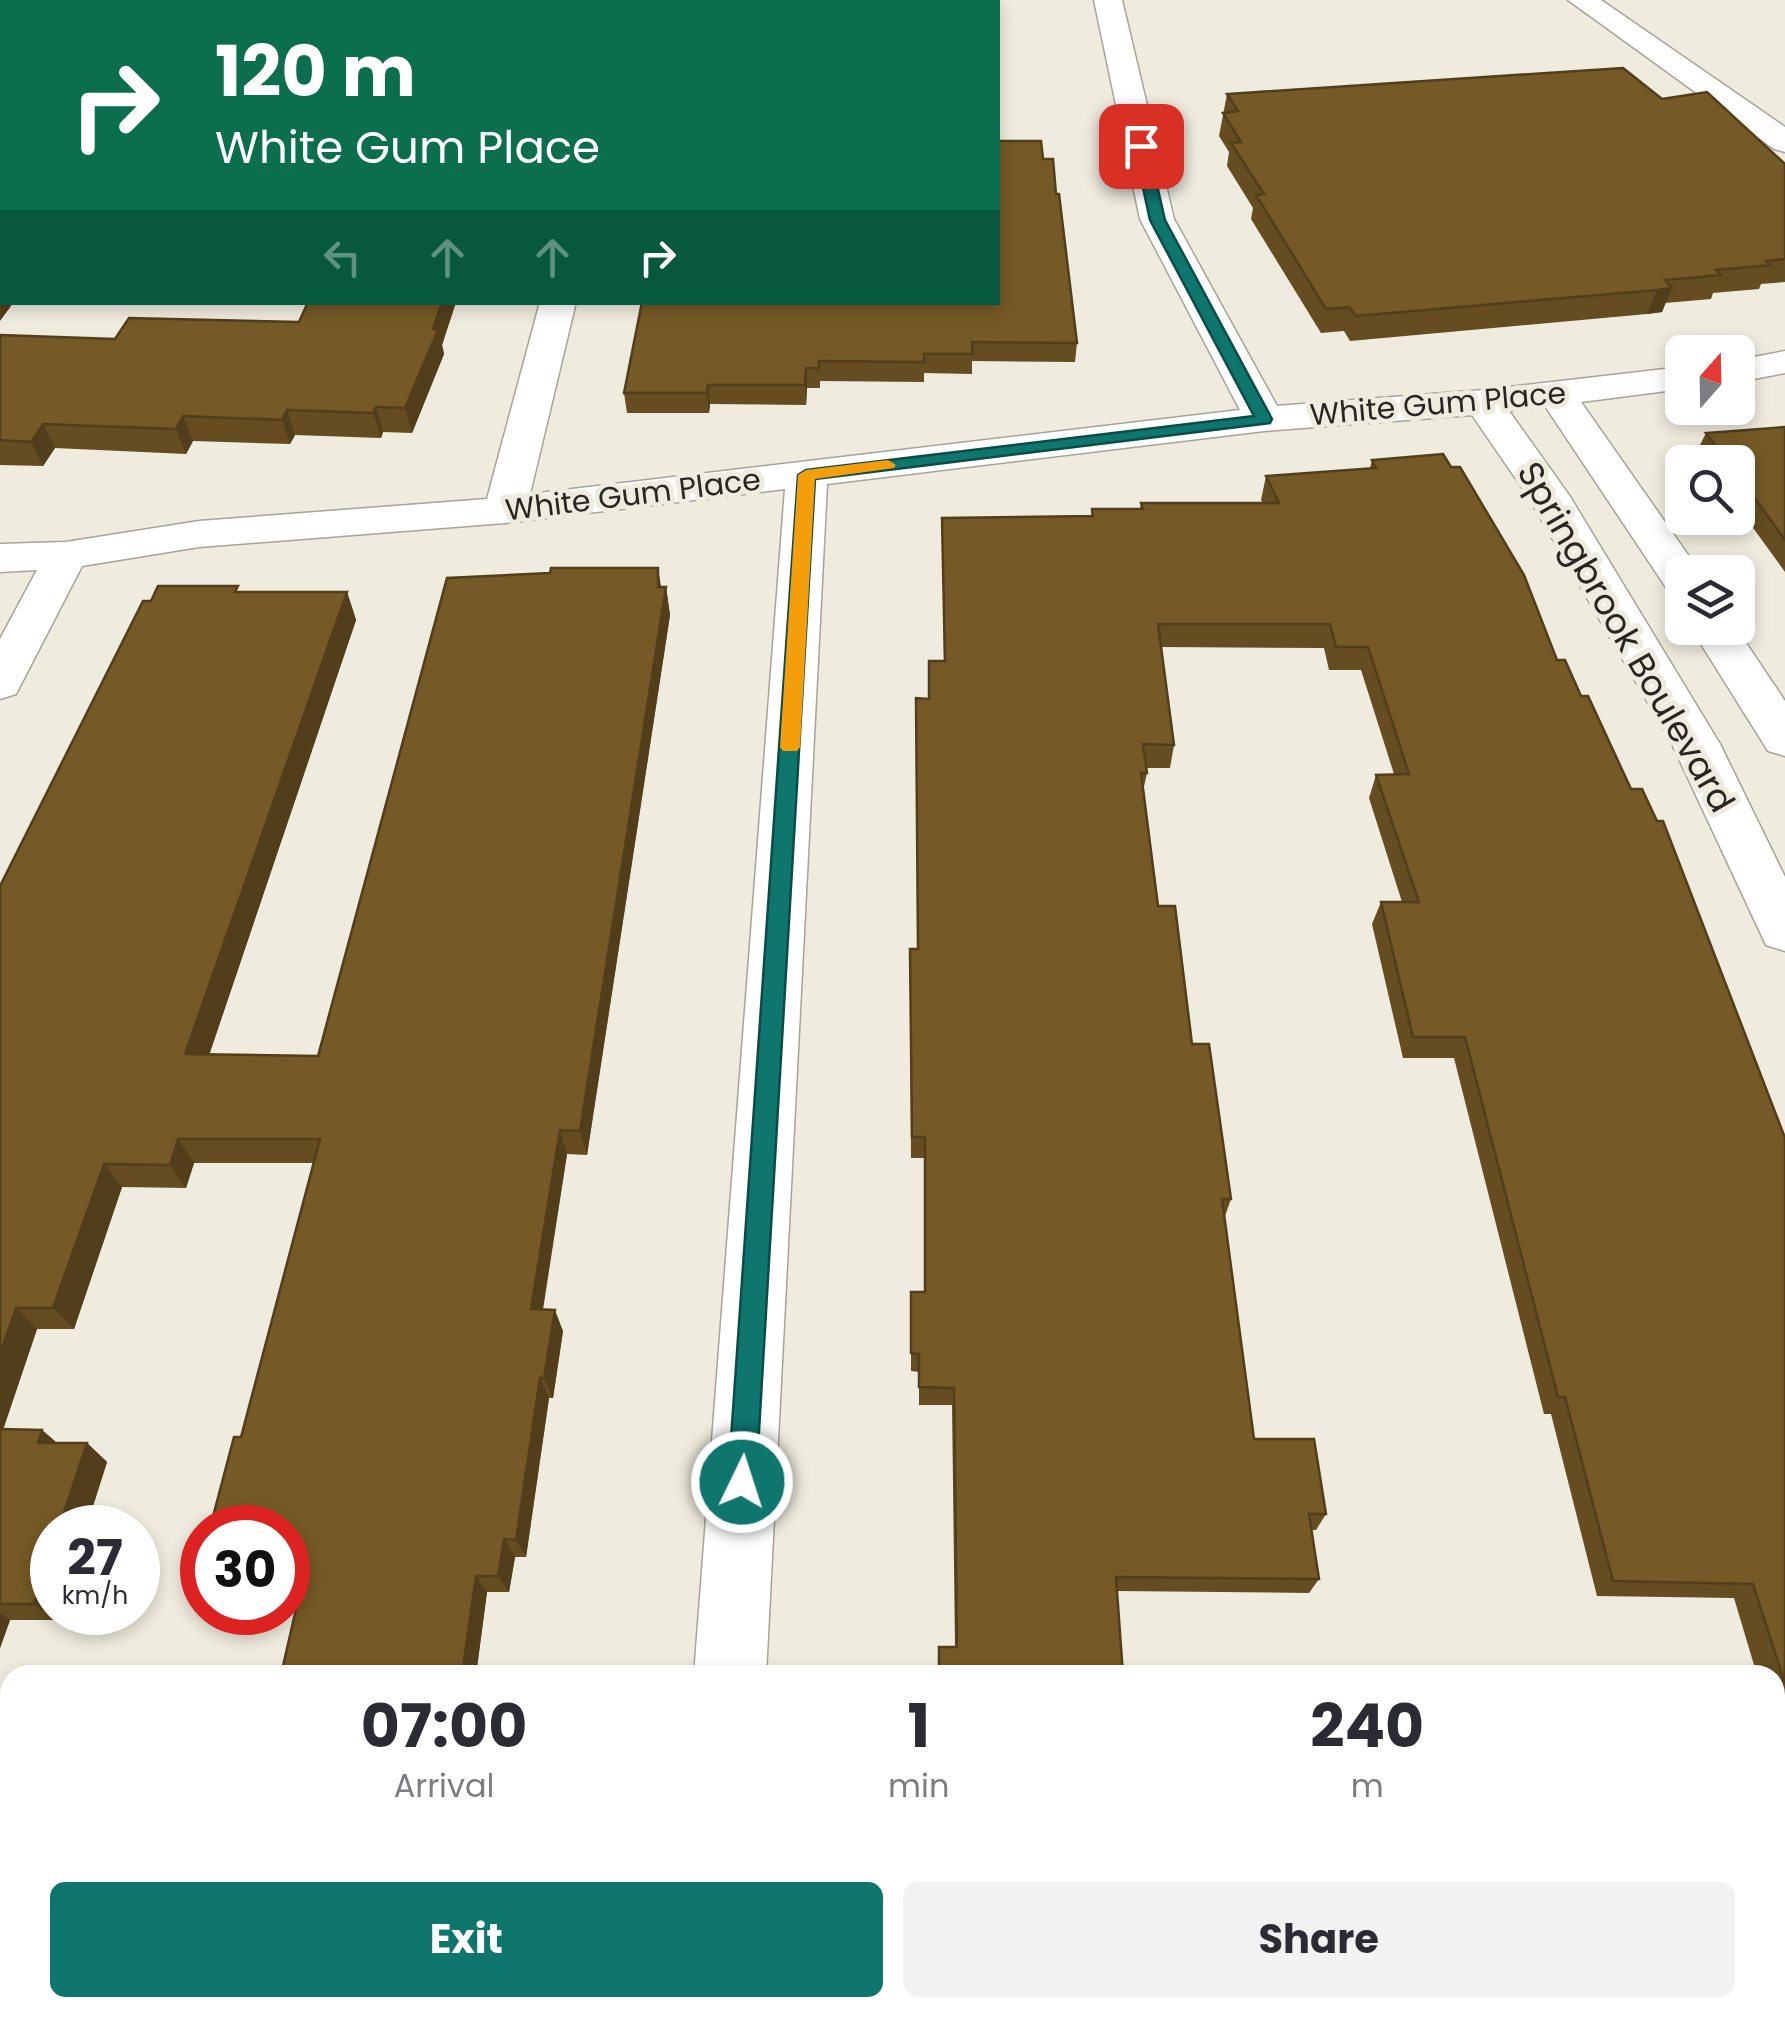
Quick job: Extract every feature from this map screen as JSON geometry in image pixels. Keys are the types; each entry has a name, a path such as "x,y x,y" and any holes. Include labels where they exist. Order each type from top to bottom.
{"street":[{"path":"1108,0 1158,220 1264,419"},
{"path":"1582,0 1785,142"},
{"path":"505,510 557,305"},
{"path":"1755,368 1785,362"},
{"name":"White Gum Place","path":"0,558 66,555 199,534 505,510 1264,419 1483,402 1665,380"},
{"name":"Springbrook Boulevard","path":"1557,394 1666,555"},
{"name":"Springbrook Boulevard","path":"1483,402 1548,495 1696,744 1785,930"},
{"path":"731,1665 806,475"},
{"path":"0,683 66,555"},
{"path":"1725,645 1785,739"}],"building":[{"path":"1623,68 1662,99 1707,92 1785,164 1785,259 1766,261 1770,265 1716,270 1721,275 1665,280 1672,288 1657,290 1356,316 1349,307 1326,309 1256,195 1264,194 1231,143 1241,142 1223,113 1238,111 1227,94"},
{"path":"1000,141 1041,141 1043,159 1053,159 1077,343 972,342 973,354 924,354 924,362 819,361 819,368 806,368 805,385 708,385 707,393 624,393 641,305 1000,305"},
{"path":"307,305 441,305 433,329 438,330 405,408 376,407 373,413 287,410 282,420 183,416 176,429 43,424 31,442 0,440 0,335 115,339 129,318 299,322"},
{"path":"1785,427 1785,540 1755,499 1755,445 1715,445 1706,433"},
{"path":"1443,454 1451,467 1460,467 1524,575 1557,660 1565,660 1581,696 1588,696 1631,789 1642,789 1657,821 1663,821 1785,1138 1785,1665 1779,1665 1753,1584 1613,1581 1565,1397 1558,1397 1465,1037 1413,1037 1381,902 1419,902 1376,775 1409,774 1368,647 1336,647 1330,624 1158,624 1174,745 1143,744 1147,773 1141,773 1158,906 1175,906 1192,1044 1209,1044 1231,1199 1222,1199 1254,1439 1314,1439 1326,1514 1309,1514 1319,1579 1116,1577 1122,1665 939,1665 939,1647 957,1647 954,1388 919,1387 919,1354 911,1353 911,1292 925,1292 925,1137 912,1137 910,949 918,949 916,698 929,699 929,661 945,661 942,518 1093,516 1092,509 1143,509 1141,503 1279,503 1266,476 1376,468 1372,460"},
{"path":"551,568 658,568 658,587 666,587 580,1131 560,1130 531,1309 555,1310 544,1378 540,1378 516,1540 504,1539 498,1576 476,1576 463,1665 283,1665 290,1635 310,1635 310,1505 216,1505 234,1437 241,1437 320,1139 178,1139 170,1165 104,1164 53,1308 16,1308 0,1354 0,886 143,601 151,601 158,586 238,586 235,592 347,592 185,1054 318,1056 447,578 550,573"},
{"path":"0,1429 42,1430 38,1443 87,1443 67,1505 30,1505 30,1604 0,1604"}],"slow traffic":[{"path":"790,747 806,475 888,465"}],"route":[{"path":"742,1482 806,475 1264,419 1158,220 1141,146"}]}
